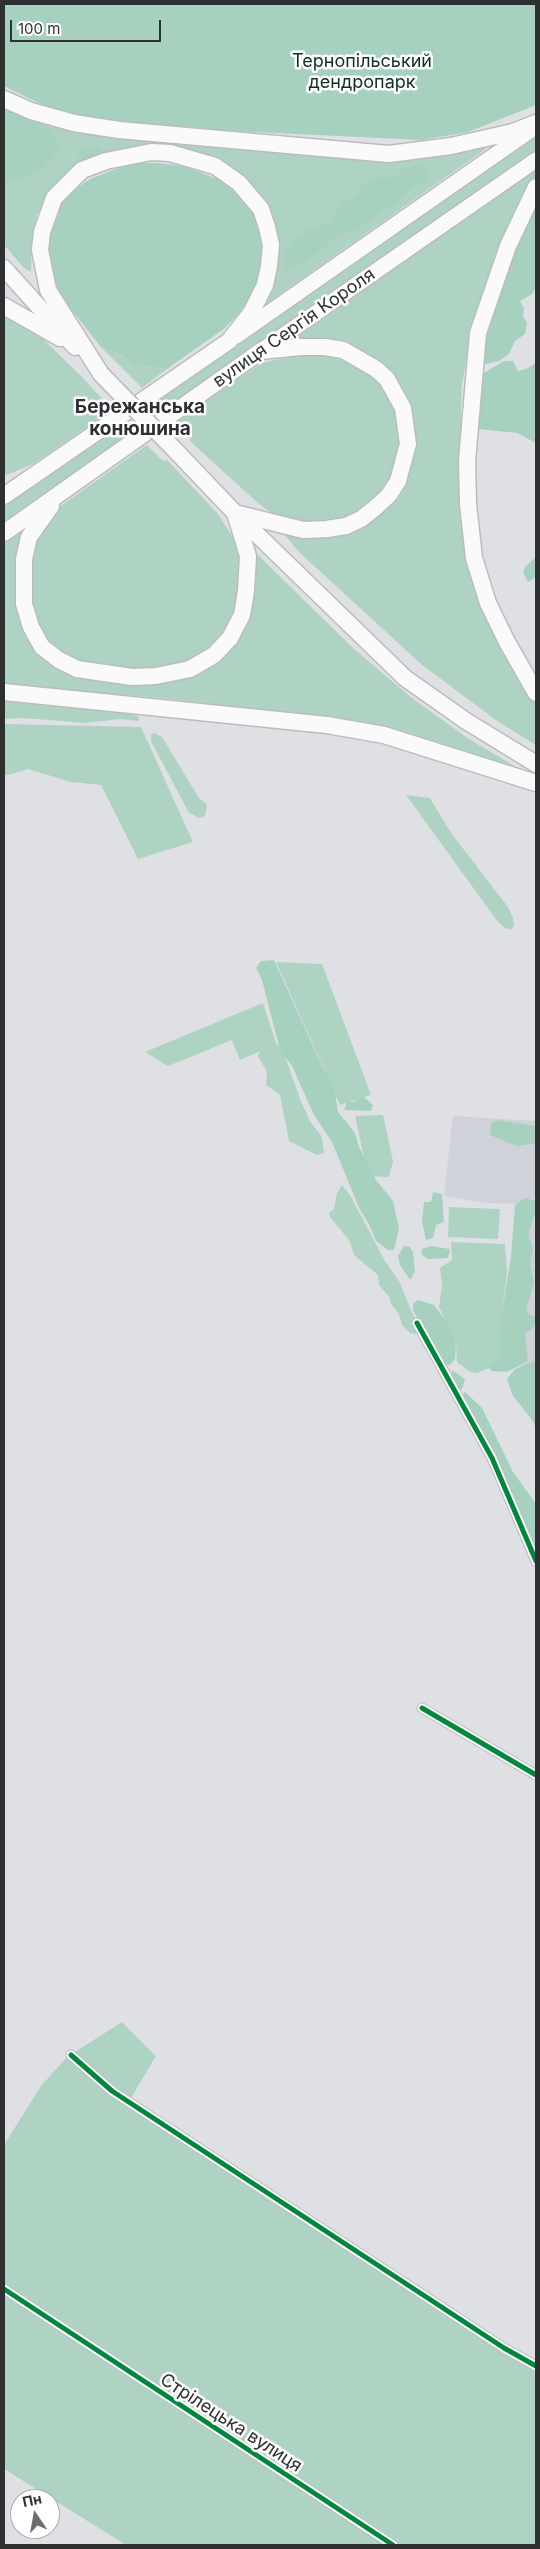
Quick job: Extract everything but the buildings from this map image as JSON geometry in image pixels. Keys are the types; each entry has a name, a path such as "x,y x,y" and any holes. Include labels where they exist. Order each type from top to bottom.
{"highway":[{"path":"4,99 31,111 74,123 119,130 389,154 451,146 536,125"},
{"path":"101,374 48,290 40,250 42,232 54,198 82,170 106,161 151,152 170,153 198,160 215,166 238,183 261,209 271,245 265,285 251,313 229,341"},
{"path":"536,187 508,246 478,333 467,461 468,504 474,558 491,610 536,693"},
{"path":"4,268 75,347 235,513 405,678 466,721 536,764"},
{"path":"4,306 75,347"},
{"name":"вулиця Сергія Короля","path":"4,496 229,341"},
{"path":"235,513 303,530 346,526 361,519 389,495 405,463 408,444 403,408 396,392 376,369 360,358 343,350 325,347 261,351"},
{"name":"вулиця Сергія Короля","path":"4,533 261,351"},
{"path":"4,484 45,467"},
{"path":"62,492 29,537 24,559 24,604 31,627 42,647 76,670 132,677 156,676 190,669 214,655 230,638 242,615 246,591 248,556 235,513"},
{"path":"4,692 328,725 384,735 536,783"}],"main road":[{"name":"вулиця Сергія Короля","path":"229,341 536,125"},
{"name":"вулиця Сергія Короля","path":"261,351 536,160"}],"street":[{"path":"417,1322 492,1458 536,1561"},
{"path":"422,1708 536,1775"},
{"path":"70,2055 112,2091 483,2335 536,2366"},
{"name":"Стрілецька вулиця","path":"4,2290 393,2545"}],"shaded area":[{"path":"453,1116 536,1121 536,1396 522,1375 516,1331 527,1204 486,1203 444,1196"}],"green space":[{"name":"Тернопільський дендропарк","path":"4,4 536,4 536,105 468,132 422,140 169,128 102,121 49,108 4,86"},
{"path":"4,102 43,122 60,147 57,153 39,172 4,184"},
{"path":"4,106 251,149 489,145 263,306 273,241 228,175 138,153 56,186 45,200 37,215 32,237 31,272 24,268 4,245"},
{"path":"536,132 536,153 166,412 154,399"},
{"path":"93,147 100,149 101,156 86,163 79,159 78,155 82,150"},
{"path":"137,163 183,166 218,179 237,194 255,215 262,243 262,260 257,281 250,298 240,312 225,328 167,369 134,365 122,355 100,346 59,291 51,275 44,248 55,210 66,196 90,179"},
{"path":"419,164 428,171 428,180 411,189 395,205 382,211 357,230 339,234 307,262 286,269 284,254 298,235 322,224 334,223 333,215 345,201 357,196 361,186 371,178 393,178 402,170"},
{"path":"536,169 536,182 473,325 462,384 461,410 465,522 531,696 536,704 536,745 497,721 421,664 300,553 280,530 342,532 411,463 387,370 288,343"},
{"path":"536,208 536,287 532,294 520,301 524,308 523,316 527,323 525,334 515,341 509,354 499,361 486,364 482,358 484,323 519,224"},
{"path":"4,311 39,335 85,380 112,410 33,464 4,476"},
{"path":"100,346 122,355 134,365 167,369 142,388"},
{"path":"306,353 321,353 362,363 389,390 402,432 397,468 383,493 353,517 308,524 273,514 259,504 191,442 188,434 175,420 262,363"},
{"path":"504,361 513,361 518,371 536,363 536,443 517,433 478,429 480,408 475,388 484,373"},
{"path":"123,421 136,434 4,525 4,504"},
{"path":"147,445 163,461 167,460 218,514 237,544 241,558 242,586 230,628 200,658 153,671 88,664 71,659 46,642 31,617 29,549 47,519 62,505"},
{"path":"27,525 15,568 16,603 51,659 165,679 228,647 254,551 354,649 412,698 469,739 531,776 431,740 348,720 161,698 4,685 4,541"},
{"path":"536,557 536,577 528,582 523,572 525,567"},
{"path":"4,700 131,714 139,717 138,721 120,719 85,723 23,718 6,719 4,716"},
{"path":"4,724 141,727 193,842 138,859 101,785 71,782 28,769 4,776"},
{"path":"154,733 162,737 199,798 207,804 205,816 199,818 189,813 151,741 151,734"},
{"path":"406,795 430,798 451,833 508,907 514,925 511,930 498,922"},
{"path":"274,960 322,1066 334,1087 338,1112 355,1133 359,1147 376,1180 393,1201 399,1229 394,1250 388,1250 376,1241 369,1224 360,1210 332,1142 314,1115 292,1066 280,1050 262,980 256,968 261,961"},
{"path":"276,962 322,964 371,1095 340,1105"},
{"path":"263,1003 276,1043 284,1053 300,1099 310,1121 322,1137 324,1153 317,1155 289,1141 280,1095 266,1085 267,1072 258,1056 260,1051 240,1060 232,1040 168,1066 145,1052"},
{"path":"363,1096 373,1105 371,1111 344,1110 347,1102 354,1102"},
{"path":"383,1115 393,1161 389,1177 368,1176 355,1116"},
{"path":"498,1120 536,1126 536,1143 517,1146 490,1135 491,1123"},
{"path":"342,1185 350,1195 385,1261 399,1281 414,1317 416,1334 410,1333 402,1325 399,1314 391,1304 390,1298 379,1285 378,1275 354,1255 349,1240 330,1217 329,1213 334,1209 337,1193"},
{"path":"433,1192 442,1194 444,1222 436,1225 433,1238 426,1240 422,1222 424,1202 431,1202"},
{"path":"525,1198 536,1201 536,1216 534,1216 528,1235 533,1249 530,1264 534,1282 526,1310 529,1315 536,1316 536,1325 525,1334 528,1361 507,1372 491,1371 489,1365 498,1360 501,1346 498,1337 511,1257 515,1205"},
{"path":"449,1207 500,1209 498,1239 448,1237"},
{"path":"451,1242 505,1244 507,1273 503,1305 501,1358 492,1367 477,1373 470,1372 457,1362 456,1343 439,1307 442,1286 440,1268 452,1260"},
{"path":"404,1246 410,1247 413,1252 415,1272 410,1280 400,1265 398,1256"},
{"path":"431,1246 450,1249 448,1258 428,1259 422,1255 422,1249"},
{"path":"418,1300 434,1305 449,1325 456,1343 455,1359 451,1364 446,1366 423,1330 413,1310 413,1304"},
{"path":"534,1361 536,1364 536,1430 533,1421 513,1396 507,1379 515,1369"},
{"path":"452,1370 465,1379 462,1389 457,1390 451,1378"},
{"path":"465,1392 482,1408 513,1472 536,1504 536,1554 509,1484 495,1465 462,1395"},
{"path":"122,2022 156,2056 128,2103 536,2368 536,2545 126,2545 60,2504 60,2489 36,2489 4,2469 4,2145 41,2086 67,2057"}],"cycle path":[{"path":"417,1323 492,1458 536,1561"},
{"path":"422,1708 536,1775"},
{"path":"71,2055 112,2091 504,2348 536,2366"},
{"path":"4,2289 393,2545"}],"district":[{"name":"Бережанська конюшина","path":"140,418"}]}
